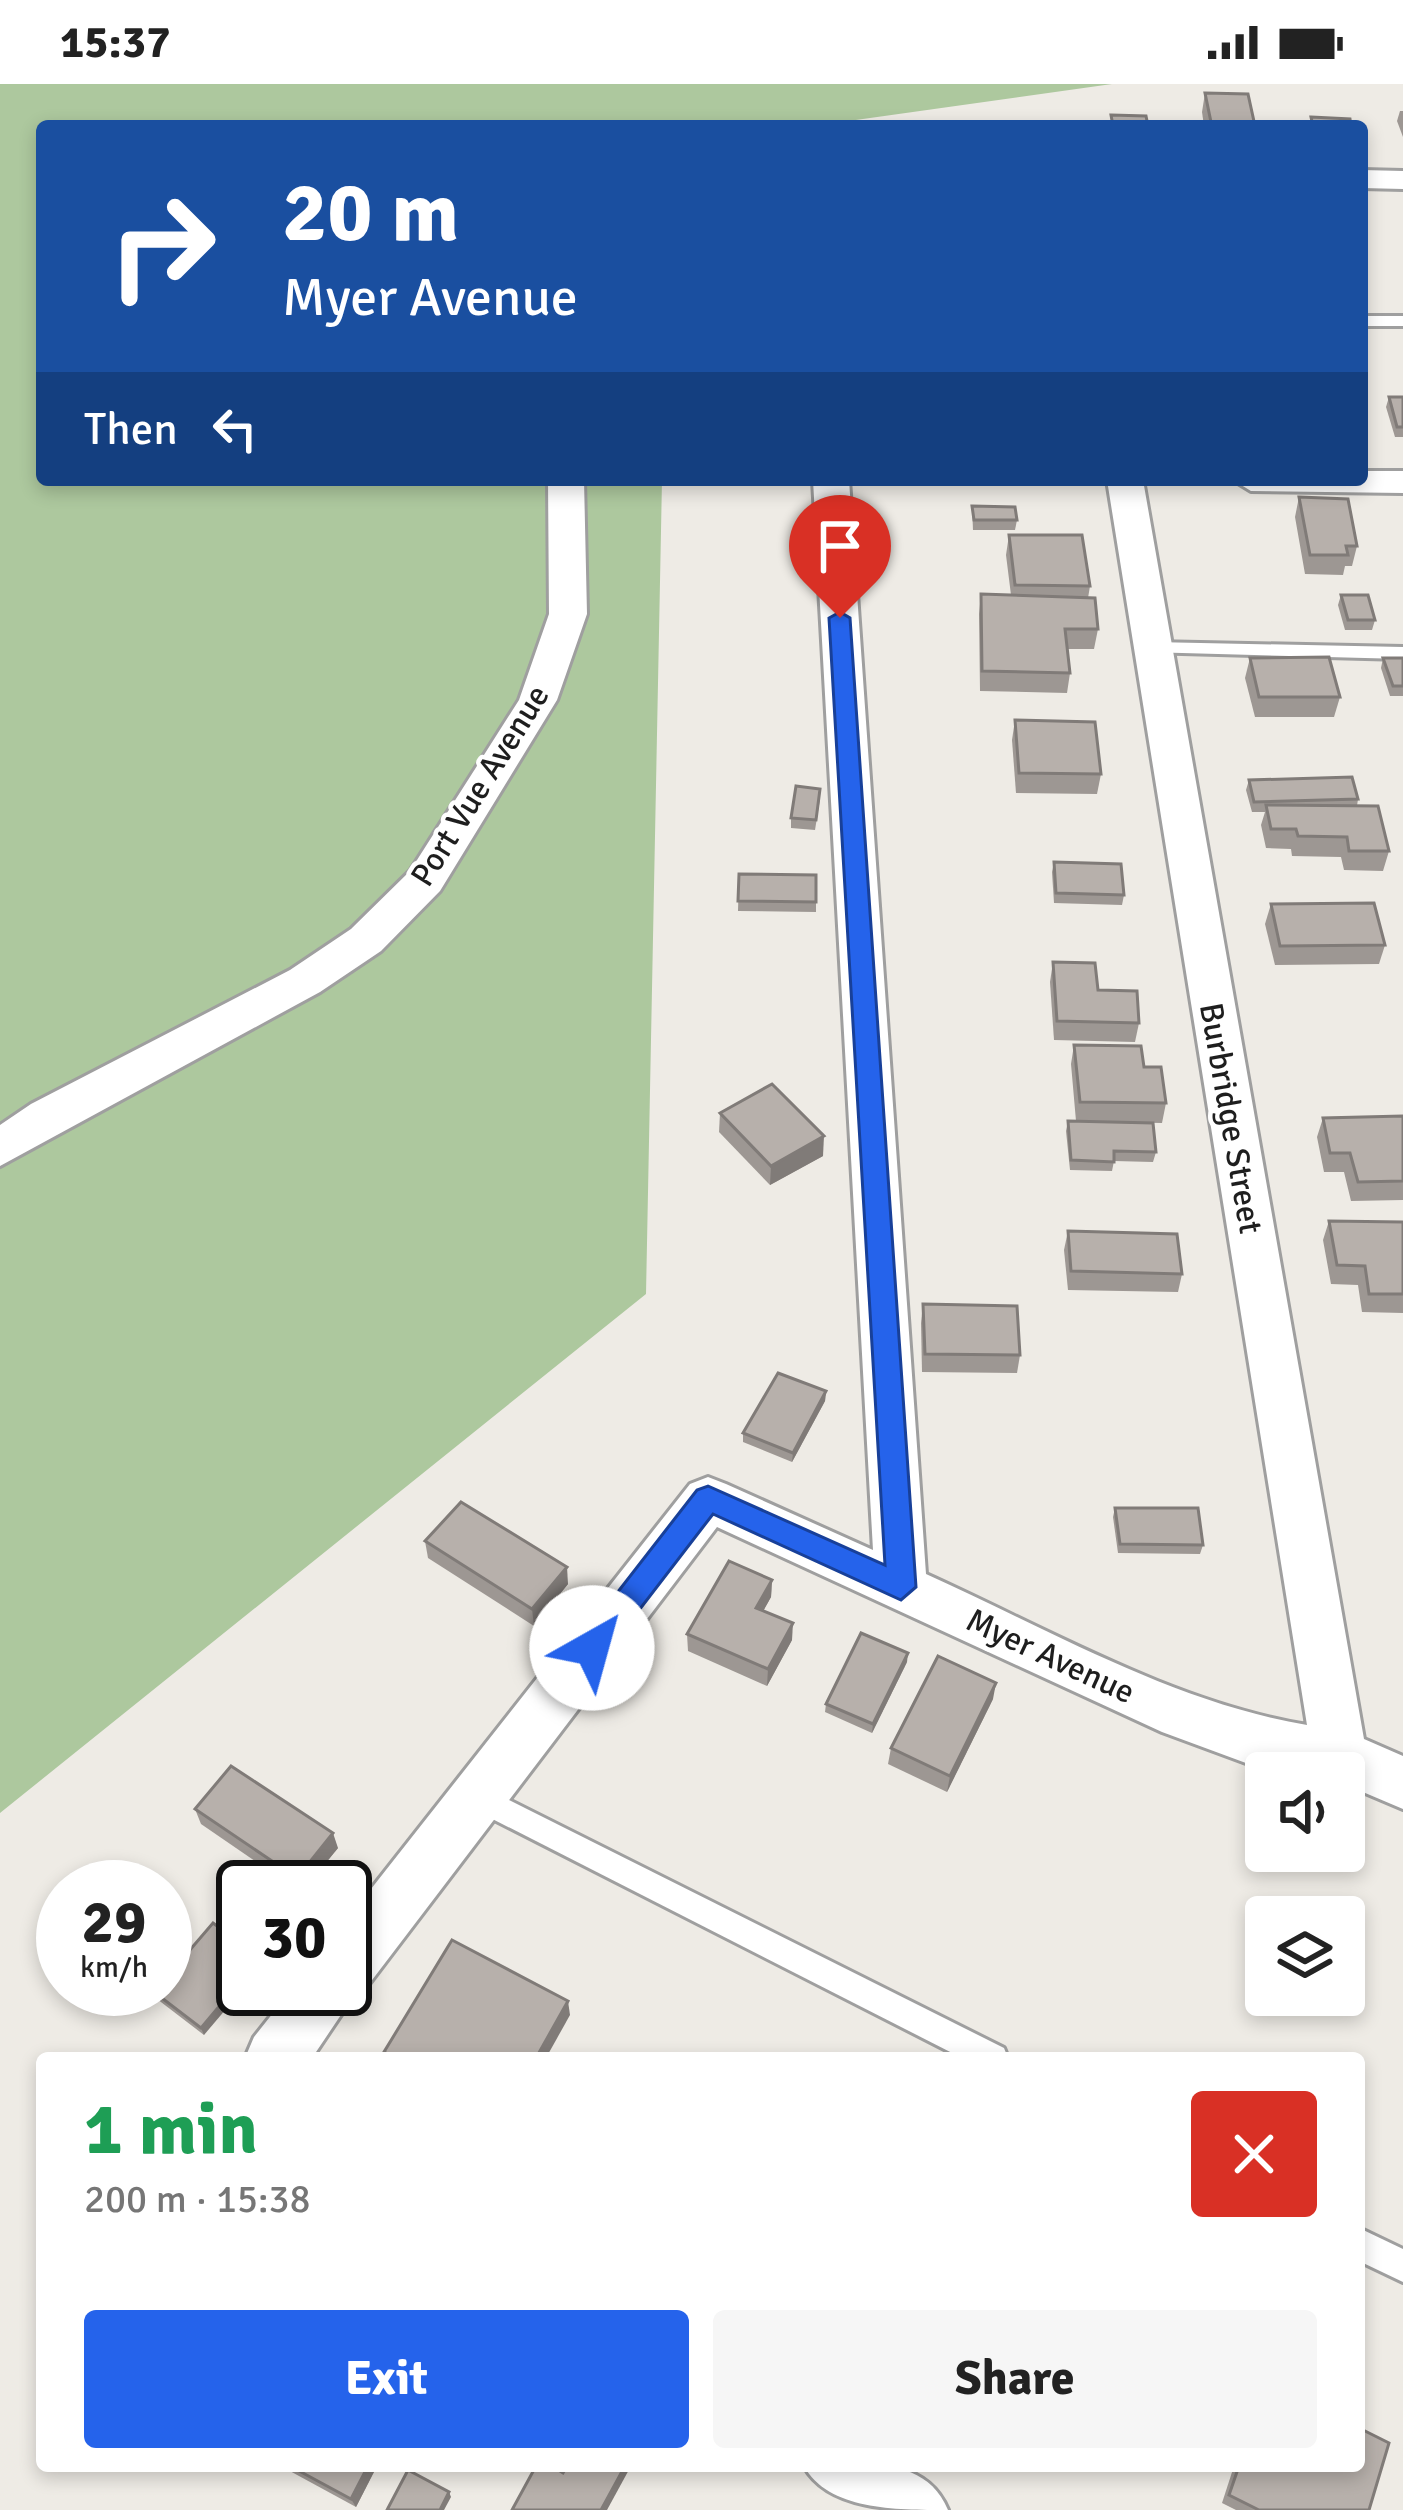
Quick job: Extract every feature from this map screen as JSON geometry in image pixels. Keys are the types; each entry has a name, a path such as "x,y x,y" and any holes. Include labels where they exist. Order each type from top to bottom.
{"street":[{"path":"1368,179 1403,180"},
{"path":"1368,482 1403,482"},
{"name":"Port Vue Avenue","path":"0,1149 47,1116 305,981 366,940 425,881 538,700 568,614 566,486"},
{"path":"831,486 901,1587"},
{"name":"Burbridge Street","path":"1126,486 1338,1752"},
{"name":"Myer Avenue","path":"477,1796 708,1498 1181,1715 1254,1741 1321,1752"},
{"name":"Myer Avenue","path":"1365,1766 1403,1783"},
{"path":"372,1933 477,1796"},
{"path":"280,2052 307,2016"},
{"path":"848,2472 915,2510"}],"lane":[{"path":"1368,321 1403,321"},
{"path":"1153,648 1403,653"},
{"path":"477,1796 981,2052"},
{"path":"1365,2247 1403,2266"}],"green space":[{"path":"0,84 1112,84 856,120 36,120 36,486 662,486 646,1294 0,1813"}],"building":[{"path":"1205,93 1248,94 1254,120 1211,120"},
{"path":"1111,115 1146,116 1147,120 1112,120"},
{"path":"1389,397 1403,397 1403,427 1397,427"},
{"path":"1299,497 1348,499 1357,546 1346,546 1348,555 1310,555"},
{"path":"972,506 1015,507 1017,520 974,520"},
{"path":"1009,535 1082,535 1090,586 1015,585"},
{"path":"981,594 1095,598 1098,629 1065,629 1070,673 982,671"},
{"path":"1341,595 1368,595 1375,620 1348,620"},
{"path":"1329,657 1340,697 1259,697 1250,658"},
{"path":"1383,658 1403,658 1403,686 1393,686"},
{"path":"1015,720 1095,722 1101,774 1019,773"},
{"path":"1352,777 1358,799 1254,802 1249,780"},
{"path":"796,786 820,789 816,820 791,818"},
{"path":"1266,805 1378,806 1389,851 1349,851 1347,837 1298,836 1296,829 1271,829"},
{"path":"1054,862 1121,864 1124,895 1056,893"},
{"path":"739,874 816,875 816,902 738,901"},
{"path":"1374,903 1385,945 1280,946 1271,904"},
{"path":"1053,962 1095,963 1098,990 1137,991 1139,1023 1057,1021"},
{"path":"1074,1045 1141,1046 1144,1067 1161,1067 1166,1103 1080,1102"},
{"path":"772,1084 824,1136 771,1166 720,1113"},
{"path":"1403,1116 1403,1181 1358,1182 1350,1153 1330,1153 1323,1118"},
{"path":"1068,1121 1153,1123 1156,1152 1114,1151 1114,1162 1071,1160"},
{"path":"1329,1221 1403,1222 1403,1294 1369,1294 1365,1266 1337,1265"},
{"path":"1068,1231 1177,1234 1182,1274 1071,1271"},
{"path":"923,1304 1017,1306 1020,1355 925,1354"},
{"path":"778,1373 826,1391 793,1453 743,1433"},
{"path":"461,1502 567,1567 532,1609 425,1541"},
{"path":"1115,1508 1198,1508 1203,1545 1120,1544"},
{"path":"729,1561 772,1580 756,1608 793,1623 768,1669 687,1634"},
{"path":"861,1633 908,1653 873,1724 826,1704"},
{"path":"938,1656 996,1683 950,1776 891,1748"},
{"path":"231,1766 333,1833 311,1860 270,1860 195,1809"},
{"path":"213,1923 216,1925 216,2010 201,2028 185,2016 192,2016 192,1948"},
{"path":"452,1940 568,2001 539,2052 384,2052"},
{"path":"1365,2431 1389,2443 1369,2510 1259,2510 1229,2495 1237,2472 1365,2472"},
{"path":"301,2472 365,2472 351,2499"},
{"path":"407,2472 449,2492 440,2510 387,2510"},
{"path":"533,2472 622,2472 601,2510 512,2510"}],"route":[{"path":"592,1648 708,1498 901,1587 840,618"}]}
